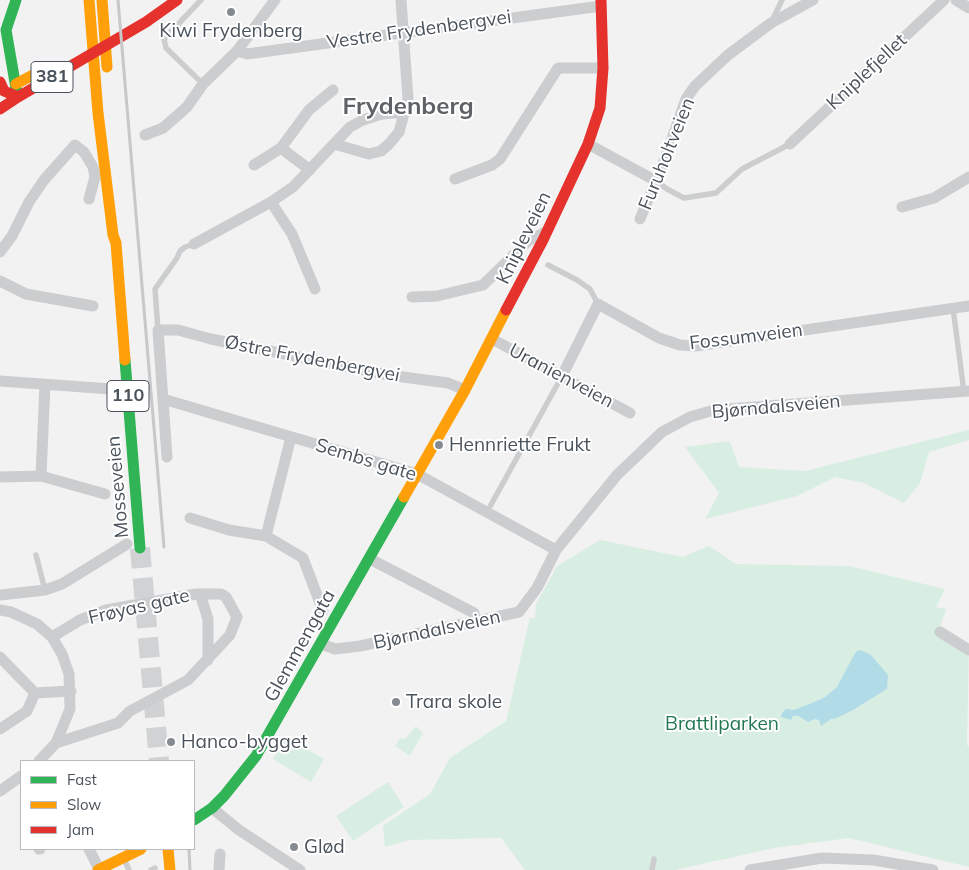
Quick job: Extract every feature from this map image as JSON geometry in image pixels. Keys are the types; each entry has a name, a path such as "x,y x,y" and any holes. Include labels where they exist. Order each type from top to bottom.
{"main road":[{"path":"0,30 10,0"},
{"name":"381","path":"16,0 6,30 18,97"},
{"name":"Mosseveien","path":"88,0 93,68 113,235 116,243 140,548"},
{"path":"102,0 108,78"},
{"name":"381","path":"18,97 112,40 146,22 177,0"},
{"name":"Knipleveien","path":"417,474 465,390 548,231 588,144 600,108 603,68 601,3"},
{"name":"381","path":"16,84 86,49 112,40"},
{"name":"381","path":"10,58 27,66 56,63"},
{"path":"1,89 16,84"},
{"name":"381","path":"1,89 18,97"},
{"path":"0,110 18,97"},
{"name":"Mosseveien","path":"109,104 118,235 116,243"},
{"name":"Glemmengata","path":"195,819 212,808 256,756 417,474"},
{"path":"98,870 139,850"},
{"path":"168,850 170,870"}],"street":[{"path":"145,135 163,128 177,117 203,84 237,51 275,0"},
{"path":"334,144 369,154 381,151 399,132 406,112 408,92 401,0"},
{"name":"Furuholtveien","path":"640,219 686,99 695,86 728,55 771,23 813,0"},
{"name":"Kniplefjellet","path":"790,144 944,0"},
{"path":"956,0 969,8"},
{"name":"Vestre Frydenbergvei","path":"237,51 247,54 404,33 601,3"},
{"path":"456,179 492,165 500,159 558,68 603,68"},
{"path":"254,165 281,148 309,110 333,90"},
{"path":"194,244 271,202 293,187 350,127 363,120 382,114 406,112"},
{"path":"588,144 656,181"},
{"path":"0,252 12,236 29,202 44,180 75,145 84,152 93,167 95,177 90,199"},
{"path":"281,148 310,170"},
{"path":"902,207 934,198 969,177"},
{"path":"271,202 292,234 315,289"},
{"path":"412,297 437,296 483,285 528,241 548,231"},
{"path":"0,280 26,294 93,306"},
{"path":"562,376 598,304"},
{"name":"Fossumveien","path":"598,304 659,338 680,345 696,346 969,306"},
{"path":"158,330 166,457"},
{"name":"Østre Frydenbergvei","path":"158,330 178,330 212,339 388,375 448,383 465,390"},
{"name":"Uranienveien","path":"492,339 630,413"},
{"path":"0,381 111,389"},
{"path":"41,476 45,384"},
{"name":"Bjørndalsveien","path":"321,644 334,649 391,640 519,612 524,608 553,560 556,550 617,475 662,432 690,417 714,410 966,392"},
{"name":"Sembs gate","path":"163,399 417,474 556,550"},
{"path":"266,536 291,438"},
{"path":"0,477 41,476 106,494"},
{"path":"190,518 229,530 266,536 303,558 323,611"},
{"path":"0,595 45,590 62,584 126,544"},
{"path":"370,558 474,613 475,621"},
{"name":"Frøyas gate","path":"200,594 208,619 208,660"},
{"name":"Frøyas gate","path":"52,637 80,620 106,610 200,594 221,594 233,606 237,617 230,635 188,680 130,711 118,723 56,743"},
{"name":"Frøyas gate","path":"0,610 11,612 37,624 52,637 62,654 69,674 71,691 70,709 56,743 40,760"},
{"path":"940,632 969,650"},
{"path":"0,657 35,693 71,691"},
{"path":"0,667 18,676"},
{"path":"0,730 27,711 35,693"},
{"path":"0,791 16,784"},
{"path":"212,808 239,830 300,870"},
{"path":"91,850 98,870"},
{"path":"219,870 220,854"},
{"path":"750,870 822,858 902,863 933,870"}],"lane":[{"path":"201,0 164,39 166,48 203,84"},
{"path":"771,23 782,0"},
{"path":"656,181 666,189 684,198 716,193 742,169 790,144"},
{"path":"158,330 155,289 180,251 194,244"},
{"name":"Fossumveien","path":"548,265 590,289 598,304"},
{"path":"953,308 966,392"},
{"path":"487,512 562,376"},
{"path":"36,555 45,590"},
{"path":"124,857 129,870"},
{"path":"652,870 654,859"}],"green space":[{"path":"969,430 969,440 929,452 920,483 904,503 864,483 835,477 797,496 705,519 719,493 685,447 730,441 739,467 805,471"},
{"name":"Brattliparken","path":"600,540 683,557 709,546 736,564 849,566 945,589 936,607 946,609 940,627 969,645 967,745 969,747 969,867 849,838 774,848 675,870 525,870 501,838 409,840 385,847 383,826 430,794 450,758 506,721 530,617 535,619 536,604 557,566"},
{"path":"416,726 423,733 410,756 395,746 400,738 405,739"},
{"path":"286,737 324,759 311,782 273,759"},
{"path":"388,782 404,807 353,841 336,816"}],"water":[{"path":"861,650 871,655 888,675 887,689 853,710 831,719 821,726 819,720 815,719 808,722 799,716 793,716 791,720 781,717 786,709 794,710 812,703 825,697 837,687 854,655 857,651"}],"tunnel":[{"path":"140,548 159,760"}],"railway":[{"path":"118,0 164,547"},
{"path":"189,850 190,870"}],"traffic: fast":[{"path":"16,0 6,30 17,94"},
{"path":"125,360 140,548"},
{"path":"195,819 212,808 224,796 256,756 404,497"}],"traffic: slow":[{"path":"89,0 98,113 113,235 116,243 125,360"},
{"path":"102,0 107,67"},
{"path":"16,84 42,70"},
{"path":"404,497 465,390 506,310"},
{"path":"98,870 139,850"},
{"path":"168,850 170,870"}],"traffic: jam":[{"path":"18,97 146,22 177,0"},
{"path":"506,310 543,240 588,144 600,108 603,68 601,0"},
{"path":"0,82 4,91 18,97"},
{"path":"0,109 18,97"}],"place":[{"name":"Kiwi Frydenberg","path":"231,12"},
{"name":"Hennriette Frukt","path":"439,445"},
{"name":"Trara skole","path":"396,702"},
{"name":"Hanco-bygget","path":"171,742"},
{"name":"Glød","path":"294,847"}],"district":[{"name":"Frydenberg","path":"408,107"}]}
